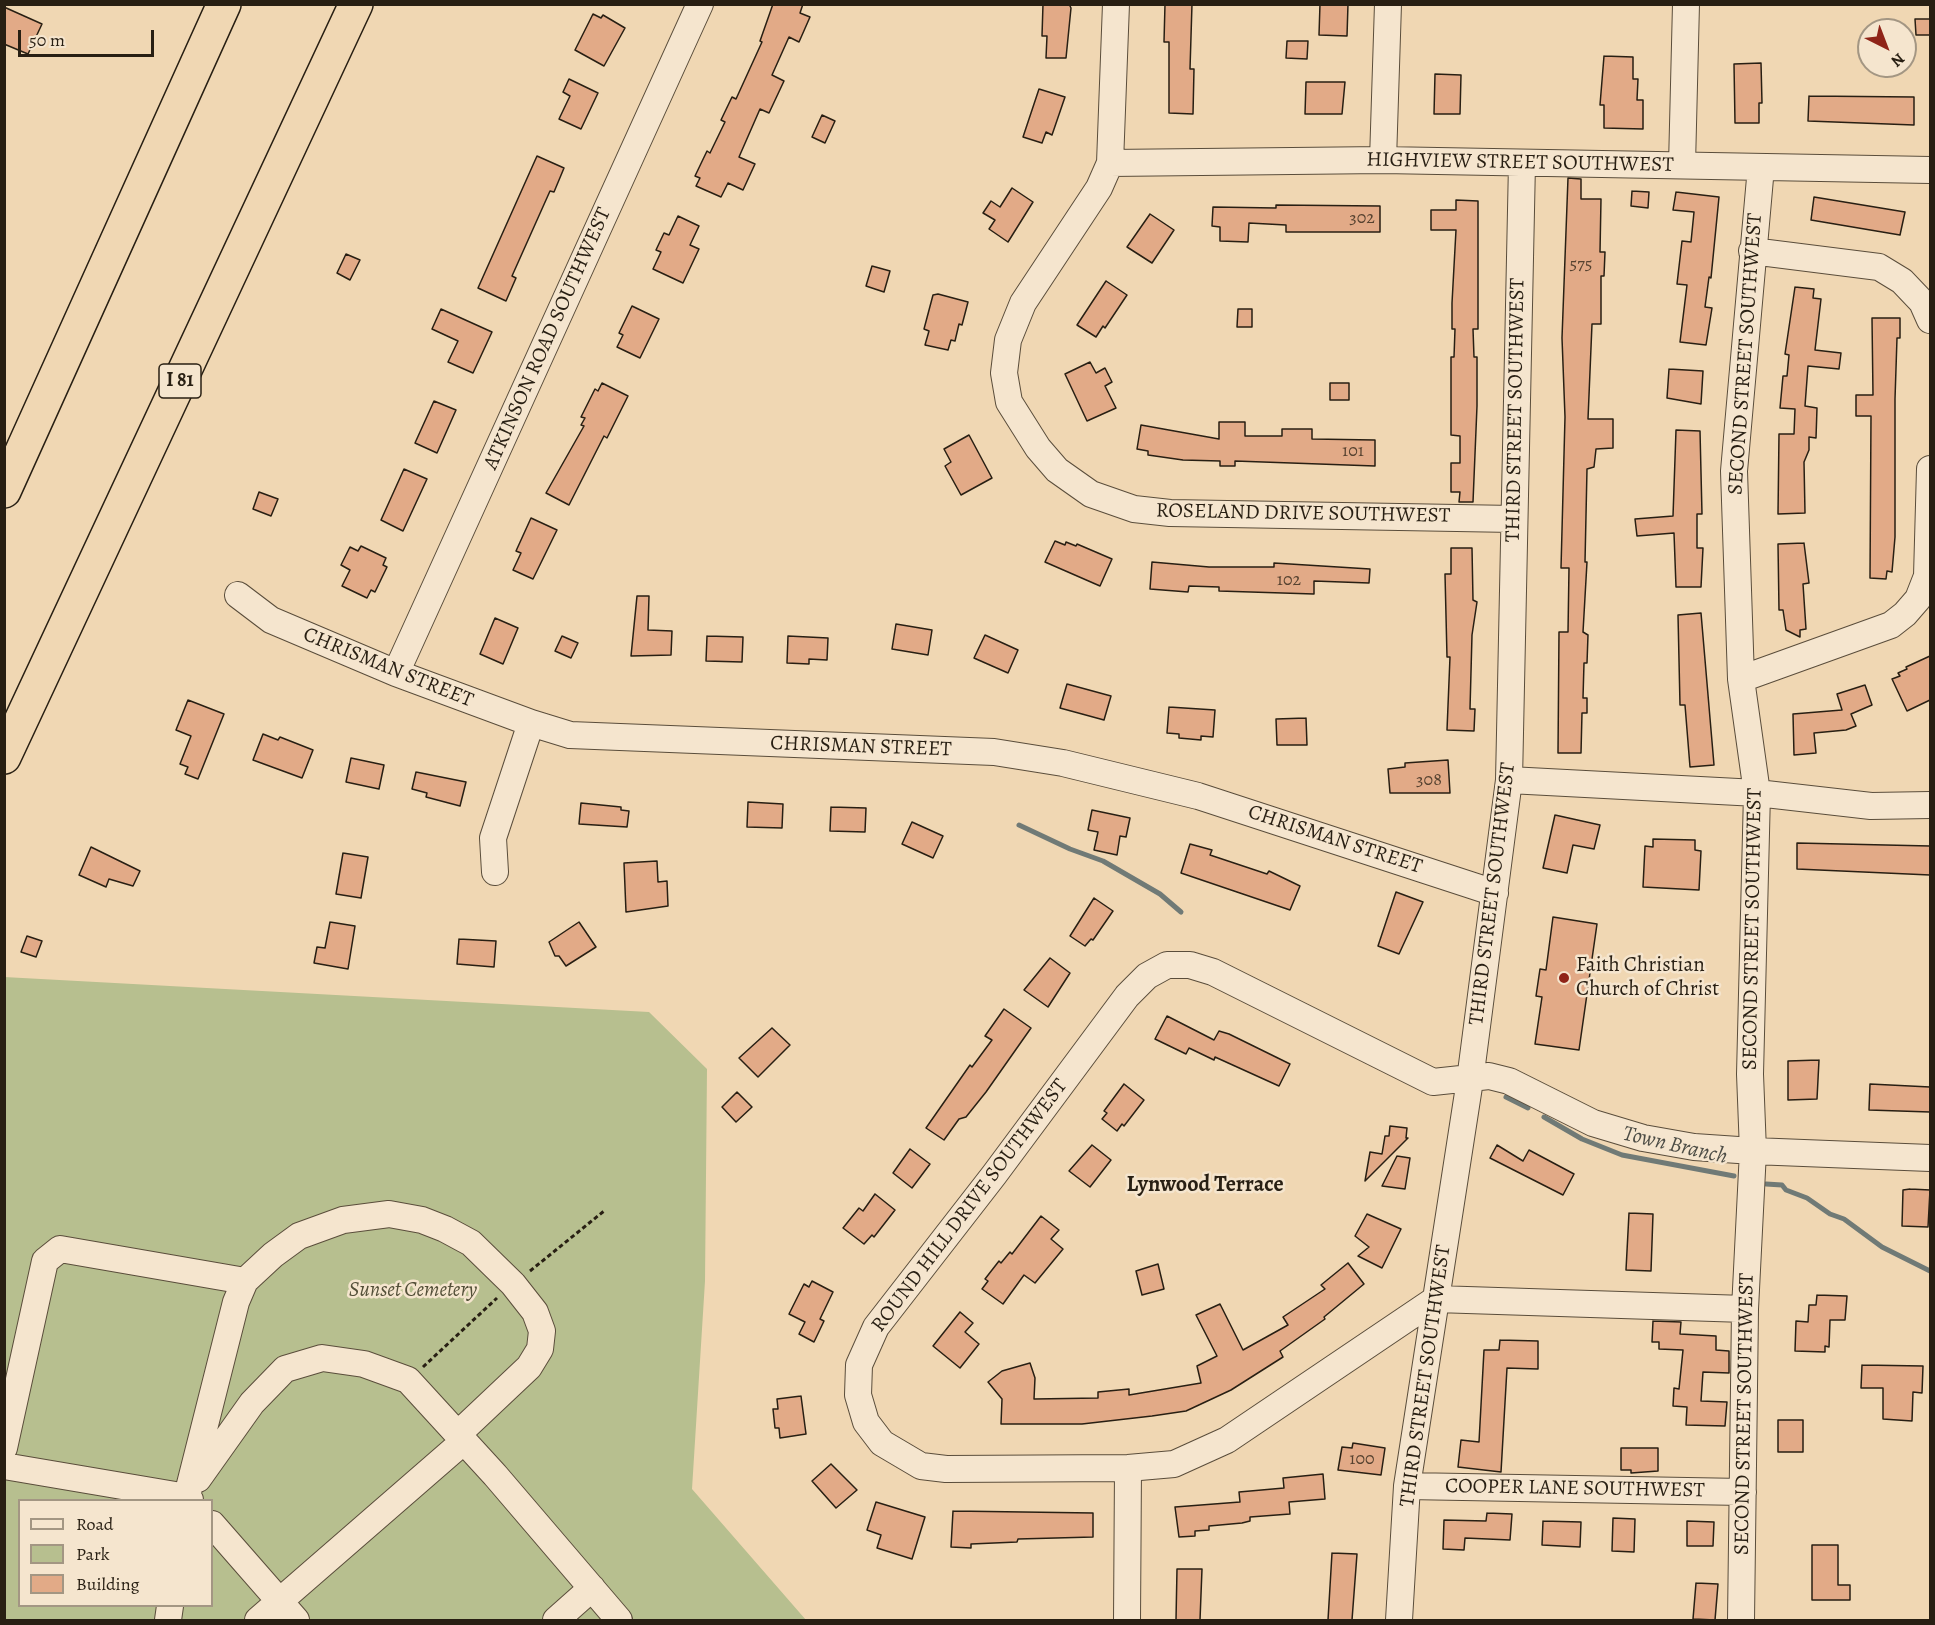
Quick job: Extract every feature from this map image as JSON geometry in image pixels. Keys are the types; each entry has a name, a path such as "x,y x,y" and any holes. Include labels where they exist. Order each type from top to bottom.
{"highway":[{"path":"4,491 224,4"},
{"name":"I 81","path":"4,757 356,4"}],"street":[{"name":"ATKINSON ROAD SOUTHWEST","path":"396,673 700,4"},
{"path":"1110,163 1116,4"},
{"path":"1383,160 1388,4"},
{"path":"1682,165 1686,4"},
{"name":"HIGHVIEW STREET SOUTHWEST","path":"1110,163 1383,160 1930,170"},
{"name":"ROSELAND DRIVE SOUTHWEST","path":"1110,163 1099,188 1023,303 1008,340 1004,373 1009,402 1038,448 1057,470 1091,494 1134,508 1161,512 1514,519"},
{"name":"THIRD STREET SOUTHWEST","path":"1399,1620 1407,1486 1470,1080 1509,780 1522,163"},
{"name":"SECOND STREET SOUTHWEST","path":"1741,1620 1745,1309 1753,1151 1750,1074 1757,792 1742,679 1734,471 1761,167"},
{"path":"1752,251 1879,267 1902,281 1916,295 1922,302 1930,320"},
{"path":"1742,679 1890,625 1905,614 1918,598 1927,576 1930,469"},
{"name":"CHRISMAN STREET","path":"238,595 271,620 396,673 570,735 994,752 1063,763 1198,795 1495,892"},
{"path":"495,872 493,838 531,723"},
{"path":"1509,780 1757,792 1871,806 1930,805"},
{"name":"ROUND HILL DRIVE SOUTHWEST","path":"1436,1299 1227,1440 1174,1464 1128,1468 946,1469 921,1466 882,1443 866,1422 858,1395 859,1365 876,1327 994,1176 1127,996 1147,976 1167,966 1190,964 1213,972 1433,1082 1470,1080"},
{"path":"1470,1080 1489,1076 1509,1081 1593,1123 1643,1138 1694,1147 1930,1158"},
{"path":"188,1499 236,1302 245,1281 273,1255 299,1236 342,1220 388,1214 422,1220 471,1243 513,1284 535,1311 542,1331 540,1349 530,1367 288,1611 258,1620"},
{"path":"4,1448 45,1261 60,1249 245,1281"},
{"path":"1436,1299 1745,1309"},
{"path":"188,1499 252,1403 285,1369 322,1358 364,1364 408,1380 461,1437 619,1620"},
{"path":"4,1466 188,1499"},
{"path":"1126,1620 1128,1468"},
{"name":"COOPER LANE SOUTHWEST","path":"1407,1486 1743,1492"},
{"path":"213,1525 288,1611"},
{"path":"556,1620 592,1588"}],"path":[{"path":"408,1380 513,1284 604,1211"}],"green space":[{"name":"Sunset Cemetery","path":"4,977 649,1012 707,1069 705,1281 692,1489 806,1620 5,1620"}],"building":[{"path":"773,4 803,4 800,13 810,17 799,42 789,37 772,75 784,81 769,113 760,109 739,157 755,164 743,190 728,183 721,197 696,186 700,178 695,176 707,151 710,153 725,122 721,120 732,97 736,99 762,42 760,41"},
{"path":"1043,4 1069,4 1071,8 1066,58 1046,58 1047,36 1042,36"},
{"path":"1165,4 1192,4 1190,69 1194,69 1193,114 1169,113 1169,42 1164,42"},
{"path":"1320,4 1348,4 1347,36 1319,35"},
{"path":"4,7 42,24 28,54 4,44"},
{"path":"593,14 601,18 603,15 625,28 604,66 575,50"},
{"path":"1917,19 1930,19 1930,35 1917,35"},
{"path":"1287,41 1308,41 1307,59 1286,58"},
{"path":"1604,56 1633,57 1633,79 1638,79 1637,100 1643,100 1643,129 1604,128 1604,105 1600,105"},
{"path":"1761,63 1762,103 1759,103 1759,123 1735,123 1734,64"},
{"path":"1435,74 1461,75 1460,114 1434,114"},
{"path":"569,79 598,93 581,129 559,119 570,96 563,92"},
{"path":"1306,82 1345,82 1342,114 1305,114"},
{"path":"1039,89 1065,97 1052,135 1046,132 1042,143 1023,137"},
{"path":"1809,96 1914,97 1914,125 1808,121"},
{"path":"822,115 835,121 825,143 812,137"},
{"path":"537,156 564,168 554,192 550,191 512,276 516,278 506,301 478,288"},
{"path":"1568,178 1581,179 1581,199 1601,199 1600,252 1605,252 1604,276 1601,276 1601,324 1592,324 1588,419 1613,419 1613,448 1596,449 1594,467 1587,469 1585,562 1587,562 1583,632 1588,635 1583,698 1587,698 1587,713 1582,713 1581,753 1558,753 1559,632 1568,632 1569,568 1561,568 1565,417 1562,338"},
{"path":"1012,188 1033,202 1008,242 989,229 995,220 983,213 991,201 1000,207"},
{"path":"1632,191 1649,192 1648,208 1631,206"},
{"path":"1676,192 1719,197 1711,278 1709,277 1705,307 1712,308 1706,345 1680,342 1687,285 1677,284 1682,241 1691,242 1694,212 1673,210"},
{"path":"1814,197 1905,212 1900,235 1811,220"},
{"path":"1456,200 1478,201 1478,329 1473,329 1474,357 1477,357 1477,406 1473,502 1459,502 1460,492 1451,492 1451,463 1460,463 1460,436 1451,435 1451,357 1454,357 1455,329 1452,329 1452,303 1456,230 1431,230 1431,210 1456,210"},
{"path":"1276,205 1380,206 1380,232 1286,232 1286,225 1249,223 1248,242 1220,241 1220,227 1212,226 1213,207 1276,208"},
{"path":"1150,214 1174,230 1152,263 1127,247"},
{"path":"678,216 699,226 690,245 699,249 683,283 653,269 661,252 656,250 664,233 669,235"},
{"path":"346,254 360,260 350,280 337,273"},
{"path":"872,266 890,271 884,292 866,286"},
{"path":"1106,281 1127,295 1105,328 1103,326 1096,337 1077,325"},
{"path":"1795,287 1814,289 1813,298 1821,299 1815,350 1841,353 1839,369 1808,366 1805,406 1817,408 1816,438 1809,437 1809,450 1804,462 1805,513 1778,514 1779,434 1794,434 1795,409 1780,408 1783,376 1787,376 1789,355 1785,354"},
{"path":"938,294 968,302 962,325 959,324 955,341 951,340 948,350 925,345 929,331 924,329 933,295"},
{"path":"632,306 659,319 640,358 617,347 623,335 619,333"},
{"path":"441,309 492,332 473,373 448,362 458,341 432,329"},
{"path":"1238,309 1252,309 1252,327 1237,327"},
{"path":"1872,318 1900,318 1895,399 1895,537 1892,572 1887,571 1886,579 1870,578 1871,416 1856,416 1856,395 1873,395"},
{"path":"1090,362 1096,373 1105,368 1112,382 1105,386 1116,408 1087,421 1065,374"},
{"path":"1669,369 1703,371 1701,404 1667,398"},
{"path":"602,383 628,396 607,438 604,436 569,505 546,493 584,426 581,425 585,418 581,417 595,389 598,391"},
{"path":"1330,383 1349,383 1349,400 1330,400"},
{"path":"434,401 456,410 437,453 415,443"},
{"path":"1219,422 1245,422 1245,436 1282,436 1282,429 1312,429 1312,439 1375,440 1375,466 1235,461 1235,466 1220,466 1220,461 1183,460 1148,455 1148,451 1137,449 1141,425 1219,439"},
{"path":"1676,430 1700,431 1702,514 1697,514 1697,548 1703,548 1701,587 1676,587 1674,533 1637,536 1635,519 1673,516"},
{"path":"969,435 992,478 961,495 945,466 951,462 944,449"},
{"path":"404,469 427,479 403,531 381,520"},
{"path":"259,492 278,499 271,516 253,509"},
{"path":"531,518 557,530 533,579 513,570 521,553 516,551"},
{"path":"1055,541 1065,545 1066,542 1076,546 1077,544 1112,559 1100,586 1045,562"},
{"path":"1804,543 1809,583 1803,584 1806,629 1800,630 1800,637 1786,630 1783,610 1779,610 1778,544"},
{"path":"361,546 386,558 383,565 387,567 375,592 371,590 367,598 342,586 350,570 341,565 350,547 358,551"},
{"path":"1451,548 1472,548 1473,600 1477,602 1472,635 1470,709 1475,709 1474,731 1447,730 1450,657 1447,657 1445,574 1451,574"},
{"path":"1152,562 1209,567 1274,567 1274,563 1370,569 1369,583 1314,581 1314,594 1219,591 1219,587 1189,586 1188,592 1150,589"},
{"path":"637,596 649,596 648,630 672,631 671,655 631,656"},
{"path":"1701,613 1714,765 1690,767 1685,705 1680,705 1678,615"},
{"path":"495,618 518,628 503,664 480,654"},
{"path":"896,624 932,630 928,655 892,649"},
{"path":"985,635 1018,650 1008,673 974,658"},
{"path":"562,636 578,643 571,658 555,651"},
{"path":"707,636 743,637 742,662 706,661"},
{"path":"788,636 828,638 827,660 809,659 809,664 787,663"},
{"path":"1930,656 1930,700 1907,711 1892,679 1900,676 1898,673 1907,669 1906,667"},
{"path":"1067,684 1111,696 1104,720 1060,708"},
{"path":"1865,685 1872,705 1851,714 1856,726 1846,730 1814,733 1816,753 1794,755 1793,714 1842,710 1837,694"},
{"path":"188,700 224,714 198,779 185,774 188,767 180,764 191,736 176,730"},
{"path":"1169,707 1215,710 1213,737 1201,736 1201,740 1179,738 1179,734 1167,733"},
{"path":"1306,718 1307,745 1277,745 1276,719"},
{"path":"263,734 278,740 280,737 313,750 302,778 253,760"},
{"path":"351,758 384,765 379,789 346,782"},
{"path":"1448,760 1450,793 1390,793 1388,769 1405,767 1405,763"},
{"path":"416,772 466,782 460,806 426,797 427,793 412,789"},
{"path":"748,802 783,804 782,828 747,827"},
{"path":"581,803 621,807 621,810 629,811 627,827 579,824"},
{"path":"831,807 866,808 865,832 830,831"},
{"path":"1092,810 1130,818 1126,837 1120,836 1117,855 1094,850 1098,832 1088,830"},
{"path":"1555,815 1600,825 1594,849 1573,845 1567,873 1543,868"},
{"path":"912,822 943,836 933,858 902,844"},
{"path":"1653,839 1695,840 1695,850 1701,851 1699,890 1643,887 1645,846 1653,847"},
{"path":"1797,843 1930,846 1930,875 1797,869"},
{"path":"1190,844 1212,850 1210,855 1267,874 1269,871 1300,886 1290,910 1181,873"},
{"path":"91,847 140,871 133,886 109,879 106,887 79,875"},
{"path":"343,853 368,857 361,898 336,894"},
{"path":"657,861 658,882 667,881 668,906 626,912 624,863"},
{"path":"1396,892 1423,902 1399,954 1378,946"},
{"path":"1094,898 1113,911 1093,940 1091,939 1085,946 1070,936"},
{"name":"Faith Christian Church of Christ","path":"1553,917 1597,924 1579,1050 1535,1044 1542,997 1536,996 1540,969 1546,970"},
{"path":"330,922 355,926 348,969 314,963 317,947 325,948"},
{"path":"579,922 596,947 566,966 559,956 555,956 549,942"},
{"path":"27,936 42,941 36,957 21,952"},
{"path":"459,939 496,941 494,967 457,964"},
{"path":"1050,958 1070,973 1048,1007 1024,990"},
{"path":"1004,1009 1031,1028 986,1092 966,1117 959,1119 944,1140 926,1128 970,1065 972,1067 992,1040 985,1036"},
{"path":"1167,1016 1214,1040 1219,1031 1229,1034 1290,1064 1279,1086 1215,1057 1214,1060 1189,1048 1186,1054 1155,1039"},
{"path":"772,1028 790,1045 758,1077 739,1058"},
{"path":"1819,1060 1817,1099 1788,1100 1788,1061"},
{"path":"1124,1084 1144,1100 1124,1126 1122,1124 1117,1131 1102,1119 1107,1113 1104,1111"},
{"path":"1870,1084 1930,1087 1930,1112 1869,1110"},
{"path":"737,1092 752,1107 736,1122 722,1107"},
{"path":"1390,1126 1407,1128 1406,1138 1408,1138 1365,1181 1370,1152 1382,1154 1385,1136 1389,1136"},
{"path":"1092,1145 1111,1160 1090,1187 1069,1171"},
{"path":"1497,1145 1523,1161 1529,1150 1574,1174 1563,1195 1490,1158"},
{"path":"910,1149 930,1164 912,1188 893,1173"},
{"path":"1397,1156 1410,1158 1405,1189 1382,1186"},
{"path":"1903,1190 1930,1190 1928,1227 1902,1226"},
{"path":"875,1194 895,1210 874,1237 872,1235 864,1244 843,1228 859,1208 863,1211"},
{"path":"1629,1213 1653,1214 1651,1271 1626,1270"},
{"path":"1367,1214 1401,1229 1382,1268 1358,1256 1369,1247 1355,1236"},
{"path":"1041,1216 1059,1230 1051,1239 1063,1249 1035,1283 1024,1275 1003,1304 982,1289 988,1281 985,1279 999,1261 1001,1263 1010,1252 1012,1254"},
{"path":"1348,1263 1364,1284 1324,1317 1325,1319 1280,1351 1283,1357 1231,1390 1186,1411 1082,1424 1001,1424 1002,1399 988,1382 1002,1371 1030,1363 1035,1378 1034,1399 1098,1398 1098,1392 1129,1389 1129,1395 1201,1383 1197,1366 1217,1356 1196,1315 1220,1304 1243,1350 1288,1325 1283,1317 1325,1289 1321,1285"},
{"path":"1158,1264 1164,1289 1142,1295 1136,1271"},
{"path":"812,1281 833,1292 820,1319 824,1321 814,1342 799,1334 805,1322 789,1314 804,1284 809,1287"},
{"path":"1817,1295 1847,1296 1845,1320 1830,1320 1829,1347 1825,1346 1825,1352 1795,1351 1796,1321 1808,1322 1809,1305 1816,1305"},
{"path":"960,1312 973,1323 965,1332 979,1344 960,1368 933,1346"},
{"path":"1653,1321 1681,1322 1680,1334 1716,1336 1716,1350 1729,1351 1729,1373 1703,1372 1701,1401 1727,1402 1725,1426 1686,1425 1687,1407 1673,1406 1674,1388 1679,1389 1683,1350 1659,1349 1659,1342 1652,1342"},
{"path":"1500,1340 1538,1341 1538,1369 1507,1368 1501,1472 1458,1467 1461,1440 1479,1442 1484,1350 1499,1350"},
{"path":"1862,1365 1923,1366 1922,1393 1913,1392 1912,1421 1883,1419 1883,1388 1861,1388"},
{"path":"801,1396 806,1434 780,1438 779,1428 775,1428 773,1409 778,1409 777,1399"},
{"path":"1778,1420 1803,1420 1803,1452 1778,1452"},
{"path":"1353,1443 1385,1448 1381,1475 1338,1470 1342,1447 1352,1448"},
{"path":"1621,1448 1658,1448 1658,1471 1631,1473 1631,1470 1621,1470"},
{"path":"831,1464 857,1490 836,1508 812,1481"},
{"path":"1323,1474 1325,1499 1289,1502 1290,1514 1250,1517 1250,1521 1209,1526 1209,1530 1195,1531 1195,1536 1179,1537 1175,1507 1240,1502 1239,1492 1284,1488 1283,1478"},
{"path":"876,1502 925,1517 912,1559 877,1548 881,1535 867,1530"},
{"path":"953,1511 1093,1513 1093,1537 1018,1539 1017,1542 971,1544 971,1548 951,1547"},
{"path":"1487,1513 1512,1514 1510,1540 1465,1538 1464,1550 1443,1549 1444,1520 1486,1521"},
{"path":"1613,1518 1635,1519 1634,1552 1612,1551"},
{"path":"1543,1521 1581,1522 1580,1547 1542,1545"},
{"path":"1687,1521 1714,1522 1713,1546 1687,1546"},
{"path":"1812,1545 1838,1545 1838,1585 1850,1585 1850,1600 1812,1600"},
{"path":"1332,1553 1357,1554 1352,1620 1328,1620"},
{"path":"1177,1569 1202,1569 1200,1620 1176,1620"},
{"path":"1696,1583 1718,1584 1715,1620 1693,1619"}],"waterway":[{"name":"Town Branch","path":"1019,825 1070,849 1103,861 1160,894 1181,912"},
{"name":"Town Branch","path":"1506,1097 1528,1108"},
{"name":"Town Branch","path":"1544,1117 1582,1139 1622,1155 1734,1176"},
{"name":"Town Branch","path":"1766,1184 1782,1185 1786,1190 1807,1198 1830,1214 1844,1219 1882,1247 1930,1271"}],"place":[{"name":"Faith Christian Church of Christ","path":"1564,978"}],"district":[{"name":"Lynwood Terrace","path":"1205,1186"}]}
